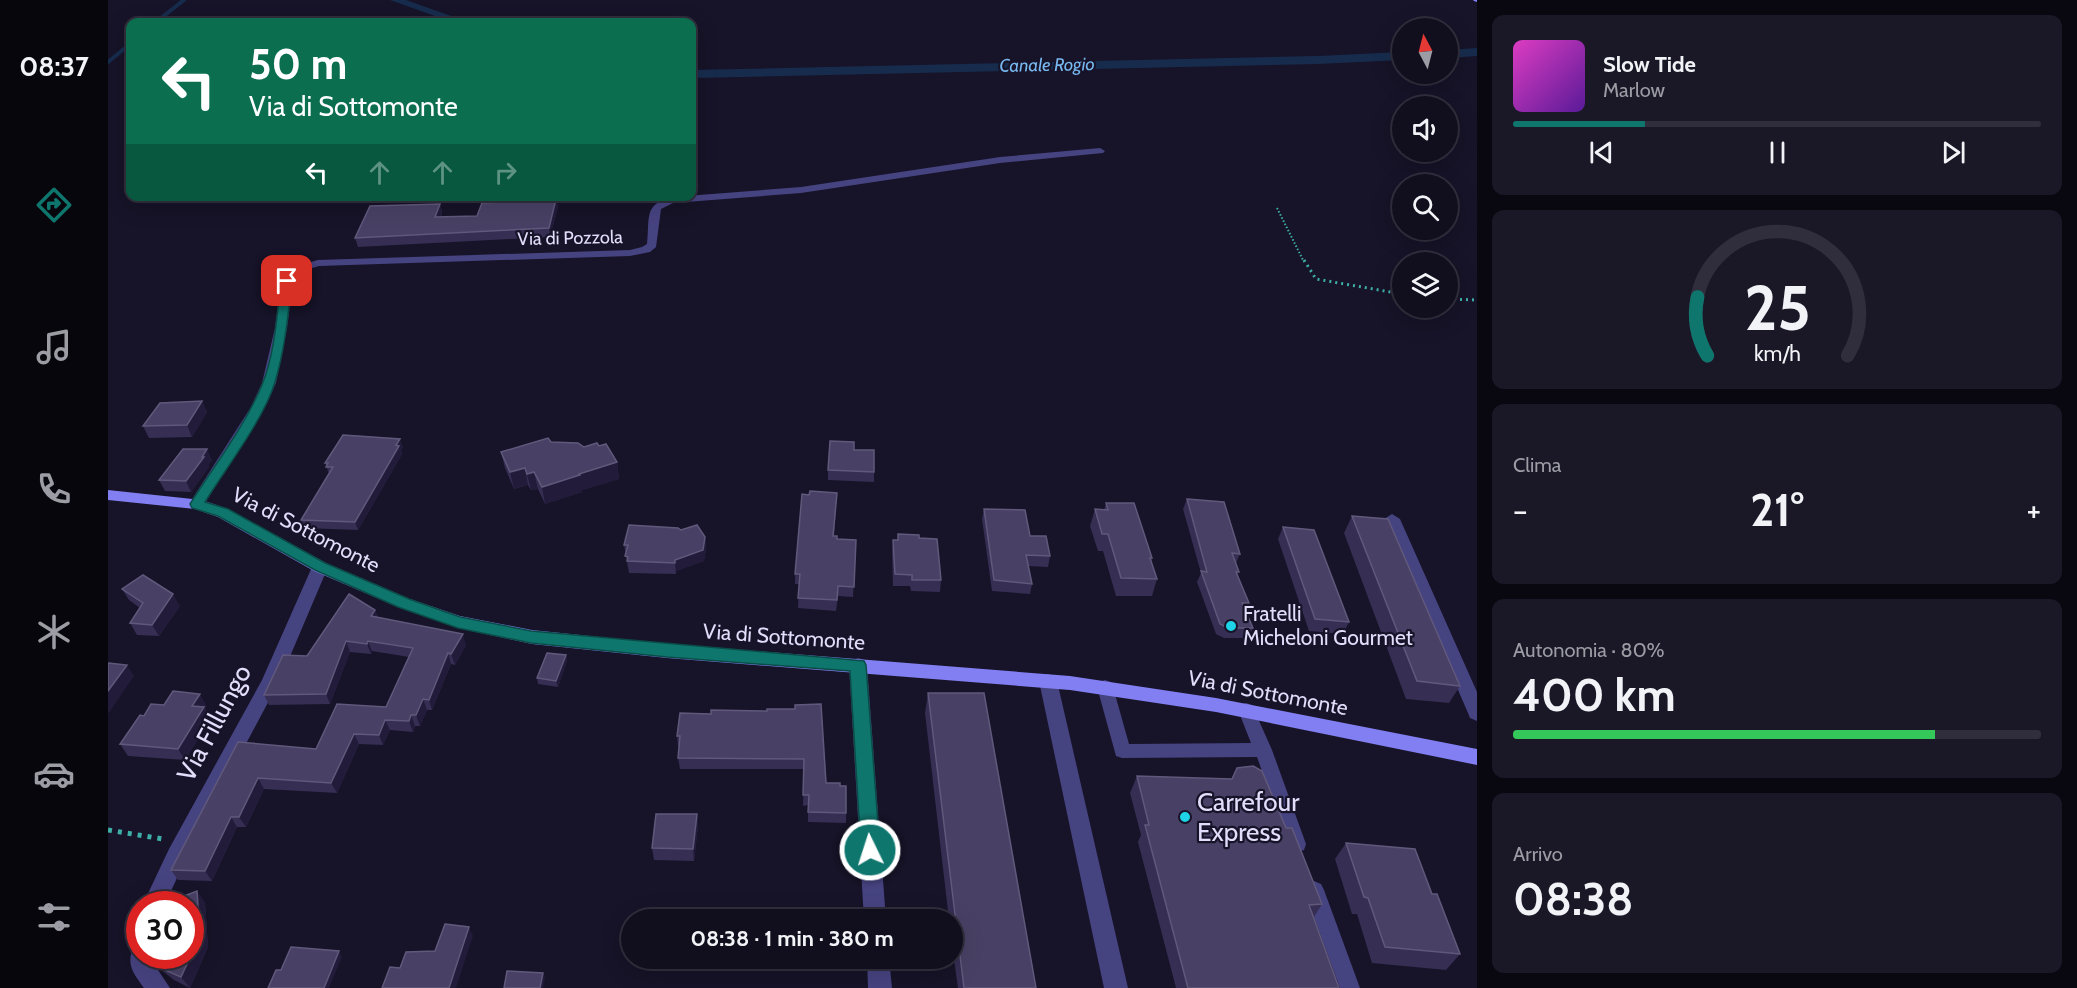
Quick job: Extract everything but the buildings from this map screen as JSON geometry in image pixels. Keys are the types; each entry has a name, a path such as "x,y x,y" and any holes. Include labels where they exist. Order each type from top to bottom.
{"main road":[{"name":"Via di Sottomonte","path":"108,495 197,504 223,513 320,567 404,603 458,622 531,637 667,651 1105,687 1246,710 1477,757"}],"street":[{"name":"Via di Pozzola","path":"696,198 801,190 1000,160 1100,151"},
{"name":"Via di Pozzola","path":"197,504 258,407 269,383 281,328 287,281 298,269 318,263 630,253 646,250 652,245 656,208 669,201"},
{"path":"1392,519 1477,712"},
{"name":"Via Fillungo","path":"160,891 182,843 252,717 294,630 320,567"},
{"path":"858,665 874,909"},
{"path":"1048,681 1116,988"},
{"path":"144,969 158,988"},
{"path":"879,969 880,988"}],"lane":[{"path":"1105,687 1122,751 1263,750"},
{"path":"1246,710 1263,750 1350,988"}],"path":[{"path":"1277,208 1306,267 1316,279 1392,292"},
{"path":"1458,299 1477,300"},
{"path":"108,830 182,843"}],"waterway":[{"path":"161,18 184,0"},
{"name":"Canale Rogio","path":"395,0 450,18"},
{"path":"108,62 126,47"},
{"name":"Canale Rogio","path":"1458,53 1477,52"},
{"name":"Canale Rogio","path":"696,74 1392,56"}],"place":[{"name":"Fratelli Micheloni Gourmet","path":"1231,626"},
{"name":"Carrefour Express","path":"1185,817"}],"route":[{"path":"287,281 281,328 269,383 258,407 197,504 223,513 320,567 404,603 458,622 531,637 667,651 858,665 870,850"}]}
